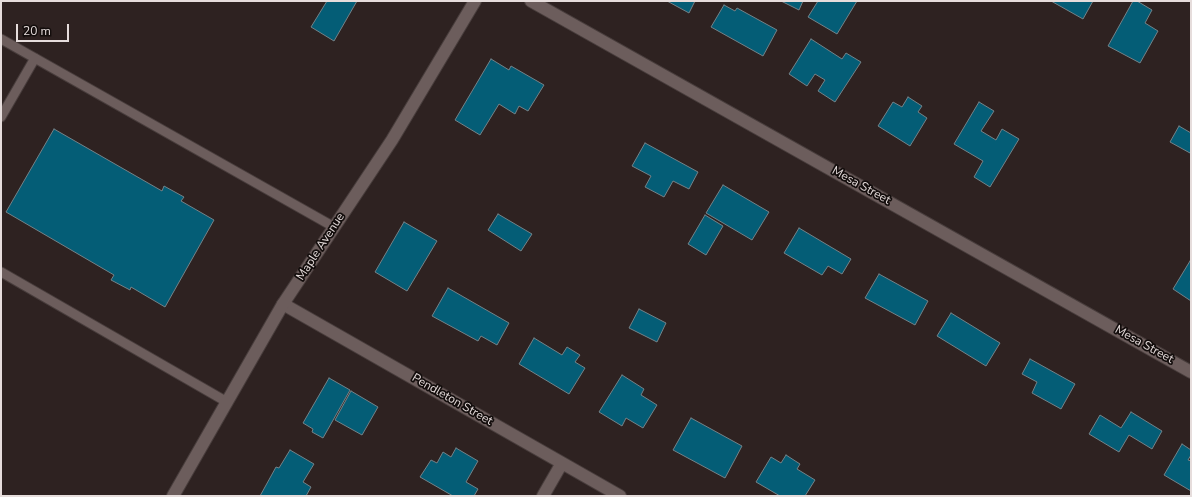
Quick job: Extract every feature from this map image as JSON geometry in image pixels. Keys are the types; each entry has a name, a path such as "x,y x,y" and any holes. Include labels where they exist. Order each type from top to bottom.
{"street":[{"name":"Maple Avenue","path":"173,496 283,304 392,140 475,1"},
{"name":"Mesa Street","path":"531,1 1191,372"},
{"name":"Pendleton Street","path":"283,304 620,496"},
{"path":"543,496 562,463"}],"lane":[{"path":"1,39 334,227"},
{"path":"1,117 35,58"},
{"path":"1,272 227,402"}],"building":[{"path":"327,1 357,1 334,41 311,27"},
{"path":"667,1 695,1 689,13"},
{"path":"781,1 803,1 799,10"},
{"path":"818,1 857,1 837,34 808,17"},
{"path":"1051,1 1093,1 1083,19"},
{"path":"1133,1 1137,1 1152,10 1145,23 1158,31 1140,63 1108,46"},
{"path":"724,5 735,11 737,8 777,30 763,56 711,27"},
{"path":"811,39 842,59 846,53 861,62 835,102 818,91 825,80 815,74 807,86 789,74"},
{"path":"491,59 509,70 511,66 544,85 528,111 519,106 515,114 499,104 480,135 455,120"},
{"path":"908,97 922,106 918,112 927,118 910,146 878,126 893,102 902,107"},
{"path":"979,102 994,111 981,131 996,140 1002,129 1019,139 990,187 974,177 983,161 954,144"},
{"path":"1179,126 1191,133 1190,153 1170,142"},
{"path":"54,129 162,191 164,186 184,197 181,201 214,220 165,307 131,287 130,290 111,280 114,275 6,212"},
{"path":"645,143 698,172 689,189 673,181 664,197 645,187 651,176 632,166"},
{"path":"723,185 769,212 752,240 706,213"},
{"path":"498,214 532,234 521,251 488,230"},
{"path":"705,215 723,226 706,255 688,244"},
{"path":"404,222 437,241 407,291 375,272"},
{"path":"799,228 851,259 842,274 828,266 822,275 784,253"},
{"path":"1191,261 1191,301 1173,289"},
{"path":"879,274 928,301 915,325 865,298"},
{"path":"448,288 509,323 497,345 481,336 478,341 432,316"},
{"path":"639,309 666,323 657,342 629,328"},
{"path":"951,313 1000,343 986,366 937,336"},
{"path":"534,338 562,355 567,347 580,355 575,362 585,368 569,394 519,364"},
{"path":"1030,359 1075,384 1061,409 1032,393 1037,382 1022,374"},
{"path":"622,375 644,389 641,395 657,405 643,428 626,418 622,426 599,412"},
{"path":"329,378 350,390 323,438 312,432 313,429 303,423"},
{"path":"351,391 378,407 362,435 335,420"},
{"path":"1131,412 1162,431 1152,449 1129,435 1119,452 1089,434 1100,415 1121,428"},
{"path":"691,418 742,446 725,478 673,450"},
{"path":"1182,444 1191,450 1191,455 1188,460 1191,461 1191,491 1164,475"},
{"path":"456,448 478,461 466,482 478,489 474,496 453,496 420,477 431,460 437,463 443,452 451,457"},
{"path":"290,450 314,464 303,482 311,487 306,496 260,496 276,467 279,468"},
{"path":"786,455 800,464 797,469 815,480 805,496 780,496 756,482 771,457 781,463"}]}
